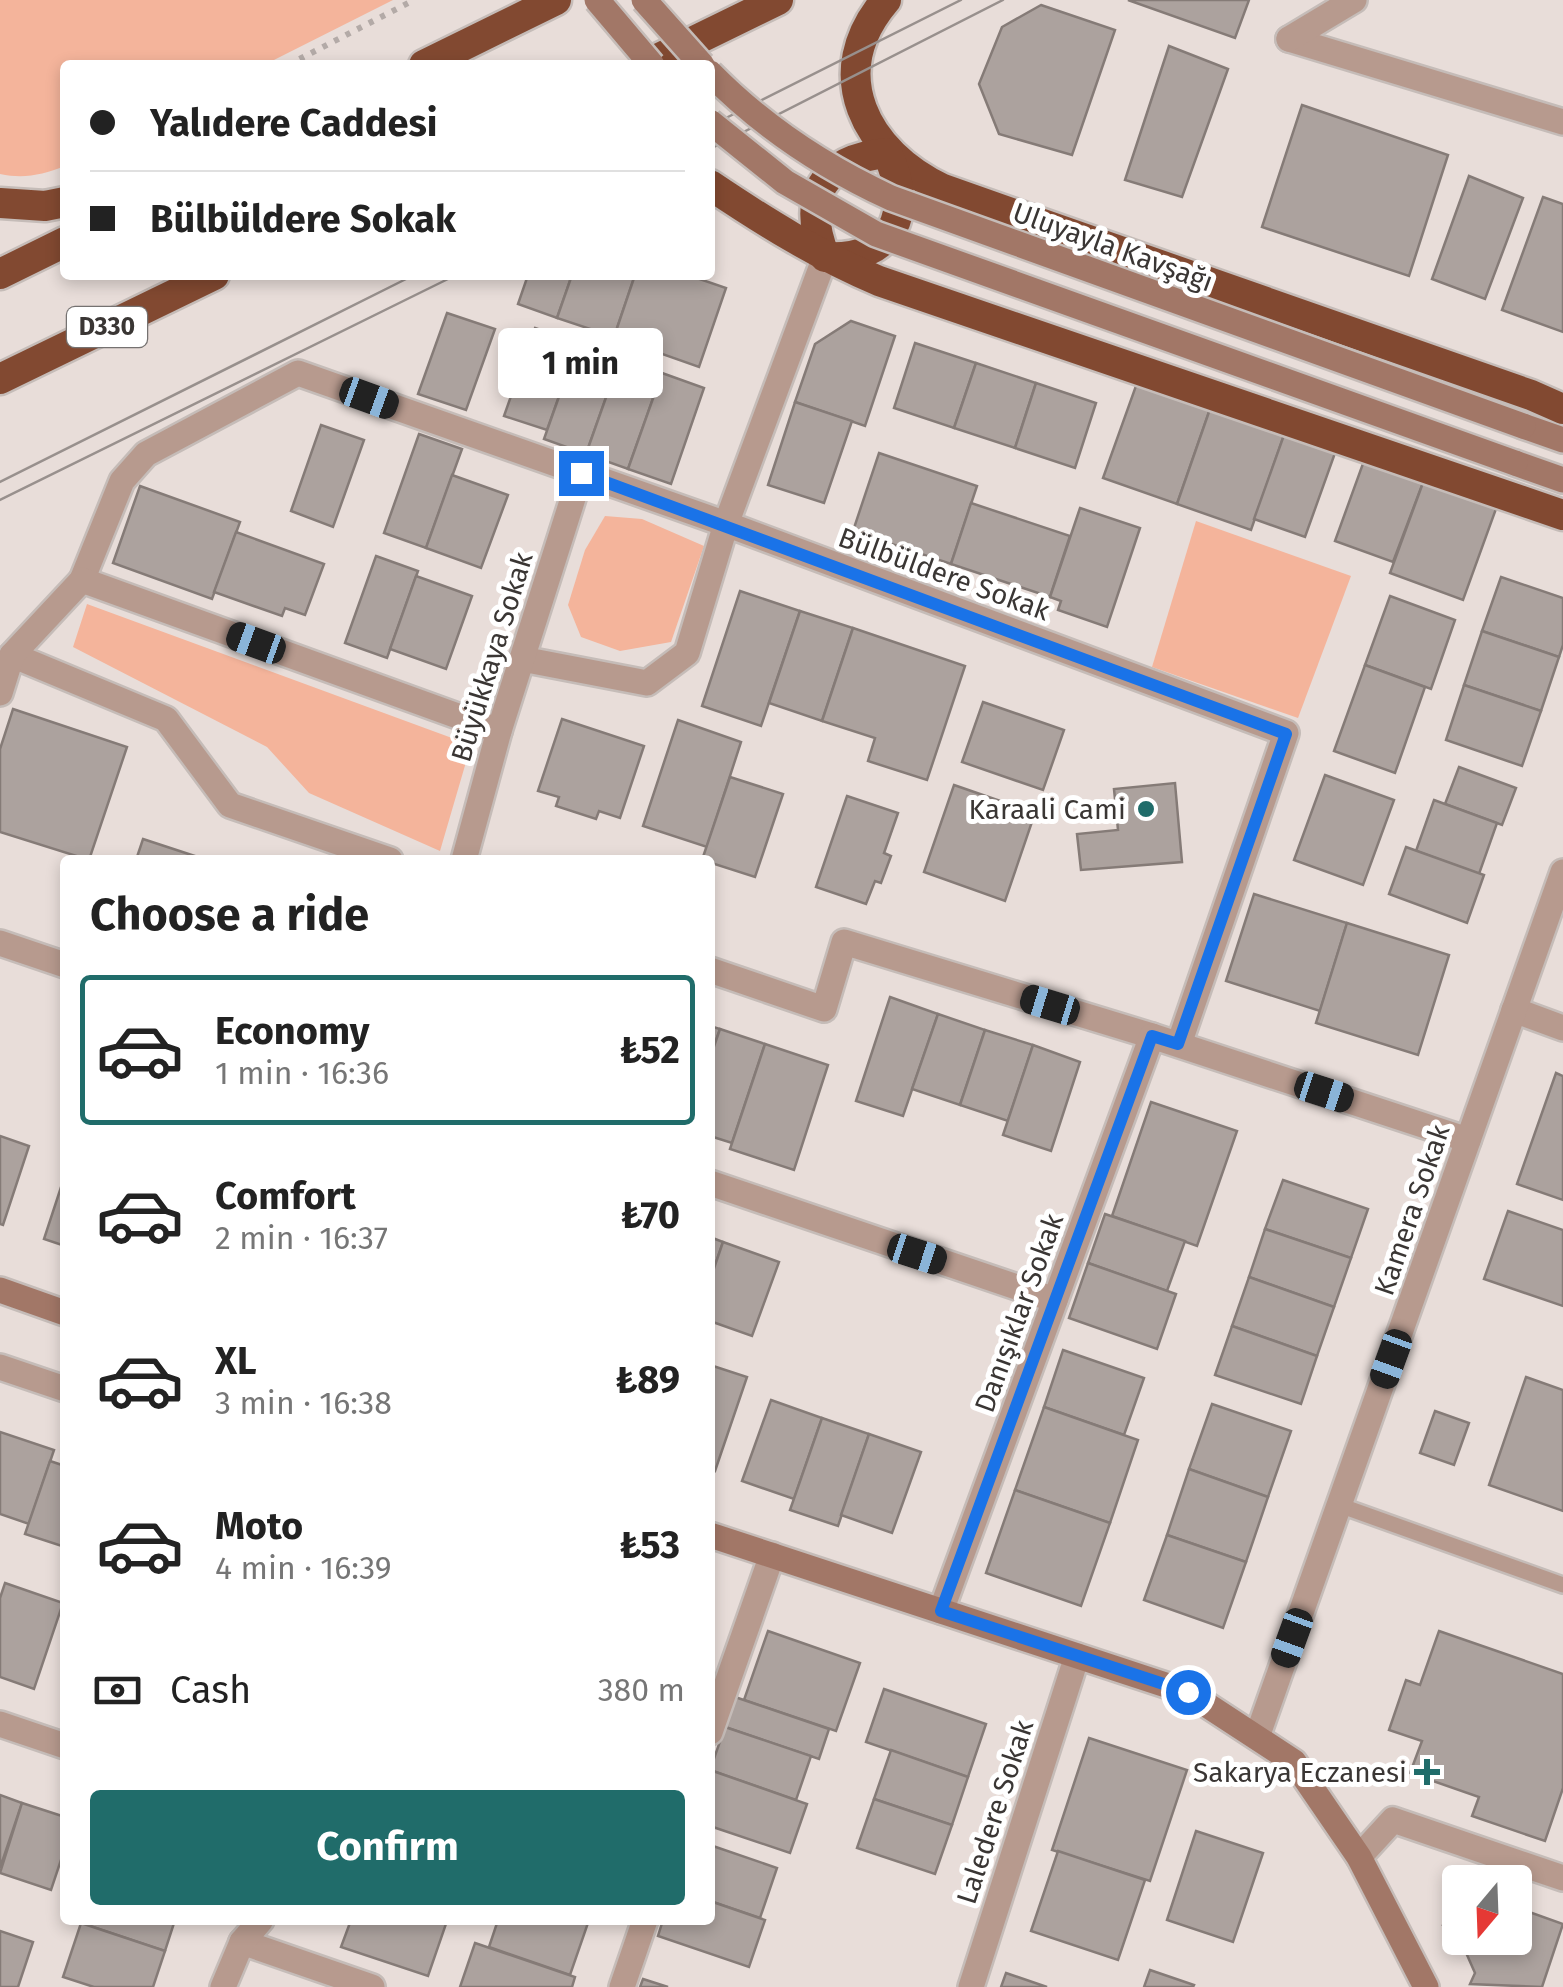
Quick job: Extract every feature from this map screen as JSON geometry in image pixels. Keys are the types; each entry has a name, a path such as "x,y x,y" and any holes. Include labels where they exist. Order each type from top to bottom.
{"highway":[{"path":"434,60 556,0"},
{"path":"658,60 778,0"},
{"path":"825,258 846,259 876,248 888,236 901,206 897,173 864,116 856,72 867,27 886,0"},
{"path":"825,258 814,209 830,173 846,161 887,153 919,178 943,189 1563,409"},
{"path":"715,188 825,258 932,300 1563,516"},
{"path":"0,204 60,203"},
{"path":"0,274 60,244"},
{"name":"D330","path":"0,378 204,280"}],"main road":[{"path":"597,0 644,60"},
{"path":"644,0 698,60"},
{"name":"Uluyayla Kavşağı","path":"715,77 783,136 846,176 905,204 1563,440"},
{"path":"715,126 798,190 876,234 1563,480"},
{"path":"0,1290 60,1311"},
{"path":"715,1537 1188,1692 1294,1762 1359,1857 1426,1987"}],"street":[{"path":"1354,0 1289,39 1563,122"},
{"path":"522,659 647,684 686,653 726,524 825,258"},
{"name":"Bülbüldere Sokak","path":"82,580 122,481 146,454 298,373 726,524 1286,734 1178,1044"},
{"name":"Büyükkaya Sokak","path":"465,855 499,731 581,473"},
{"path":"0,692 12,655 82,580 499,731"},
{"path":"12,655 166,719 230,805 375,855"},
{"name":"Kamera Sokak","path":"1257,1738 1563,872"},
{"path":"715,972 824,1008 844,942 1178,1044 1468,1140"},
{"path":"0,943 60,963"},
{"path":"1514,1010 1563,1028"},
{"name":"Danışıklar Sokak","path":"941,1611 1152,1036"},
{"path":"715,1185 1055,1300"},
{"path":"0,1367 60,1387"},
{"path":"715,1718 772,1555"},
{"name":"Laledere Sokak","path":"971,1987 1076,1656"},
{"path":"0,1724 60,1744"},
{"path":"1359,1857 1392,1820 1563,1878"},
{"path":"223,1987 242,1942 257,1925"},
{"path":"622,1987 643,1925"},
{"path":"242,1942 372,1987"}],"lane":[{"path":"1339,1505 1563,1585"}],"path":[{"path":"298,60 414,0"}],"shaded area":[{"path":"0,0 393,0 274,60 60,60 60,168 41,174 0,174"},
{"path":"605,516 642,519 704,546 671,642 620,651 581,637 568,605 585,550"},
{"path":"1196,521 1351,576 1298,718 1152,667"},
{"path":"87,604 471,745 440,851 309,793 267,747 73,647"}],"building":[{"path":"1128,0 1249,0 1235,38"},
{"path":"1041,5 1115,30 1072,155 999,134 979,84 1002,27"},
{"path":"1169,46 1228,69 1182,197 1125,180"},
{"path":"1302,105 1448,155 1409,276 1262,227"},
{"path":"1469,176 1523,198 1485,299 1432,279"},
{"path":"1543,197 1563,204 1563,332 1502,310"},
{"path":"526,280 570,280 557,318 518,304"},
{"path":"570,280 633,280 614,337 557,318"},
{"path":"633,280 703,280 726,288 699,367 614,337"},
{"path":"447,313 495,329 466,410 418,394"},
{"path":"851,321 895,336 865,426 795,402 815,344"},
{"path":"535,328 578,343 547,430 504,416"},
{"path":"578,343 620,358 586,454 544,439"},
{"path":"915,343 976,363 954,428 894,408"},
{"path":"620,358 662,373 628,469 586,454"},
{"path":"976,363 1036,383 1015,448 954,428"},
{"path":"662,373 704,388 671,484 628,469"},
{"path":"1036,383 1096,403 1075,468 1015,448"},
{"path":"1137,383 1210,409 1177,504 1103,478"},
{"path":"795,402 852,421 824,503 768,485"},
{"path":"1210,409 1284,435 1251,530 1177,504"},
{"path":"321,425 364,440 333,527 291,511"},
{"path":"419,434 462,449 426,548 384,533"},
{"path":"1284,435 1335,453 1305,537 1254,519"},
{"path":"879,453 977,486 951,564 853,531"},
{"path":"1365,458 1424,480 1393,562 1335,541"},
{"path":"452,475 508,495 481,568 426,548"},
{"path":"1424,480 1497,506 1463,600 1390,573"},
{"path":"140,486 240,522 212,599 113,563"},
{"path":"971,503 1070,536 1050,597 951,564"},
{"path":"1080,508 1140,528 1107,627 1058,610 1061,601 1050,597"},
{"path":"236,532 324,564 305,615 285,608 282,616 214,592"},
{"path":"376,556 418,571 387,658 345,643"},
{"path":"416,576 472,596 446,669 390,649"},
{"path":"1501,577 1563,598 1563,645 1559,657 1482,631"},
{"path":"740,591 800,611 761,726 702,706"},
{"path":"1390,596 1455,620 1431,689 1365,665"},
{"path":"800,611 853,628 822,721 769,703"},
{"path":"853,628 965,666 927,780 868,761 875,738 822,721"},
{"path":"1482,631 1559,657 1541,711 1464,685"},
{"path":"1365,665 1425,687 1395,773 1334,751"},
{"path":"1464,685 1541,711 1522,766 1446,740"},
{"path":"983,702 1064,730 1043,790 962,762"},
{"path":"13,709 127,747 91,855 73,855 0,832 0,749"},
{"path":"562,719 644,746 620,818 599,811 596,819 556,806 559,797 538,791"},
{"path":"678,720 741,742 707,847 643,826"},
{"path":"1459,767 1516,788 1502,825 1445,804"},
{"path":"1325,775 1394,800 1363,885 1294,860"},
{"path":"730,777 783,794 755,877 715,864 715,855 704,855"},
{"name":"Karaali Cami","path":"1175,783 1182,862 1081,870 1077,834 1118,830 1114,789"},
{"path":"954,785 1035,813 1005,901 924,872"},
{"path":"847,796 898,813 884,853 891,856 881,883 875,881 866,904 816,887"},
{"path":"1434,800 1497,823 1479,874 1416,851"},
{"path":"143,839 192,855 138,855"},
{"path":"1406,847 1484,875 1467,923 1389,894"},
{"path":"1254,894 1347,923 1320,1011 1226,981"},
{"path":"1347,923 1449,955 1418,1055 1316,1023"},
{"path":"890,997 938,1014 903,1116 856,1101"},
{"path":"938,1014 985,1030 960,1105 912,1089"},
{"path":"720,1029 765,1044 732,1143 715,1138 715,1044"},
{"path":"985,1030 1033,1045 1008,1121 960,1105"},
{"path":"765,1044 828,1065 794,1170 730,1149"},
{"path":"1033,1045 1080,1062 1051,1151 1003,1135"},
{"path":"1556,1073 1563,1076 1563,1200 1517,1184"},
{"path":"1151,1102 1237,1131 1197,1246 1112,1216"},
{"path":"0,1136 29,1146 3,1225 0,1224"},
{"path":"1283,1180 1368,1209 1351,1258 1265,1229"},
{"path":"60,1190 60,1244 44,1239"},
{"path":"1508,1211 1563,1230 1563,1306 1484,1279"},
{"path":"1105,1214 1185,1241 1167,1291 1088,1263"},
{"path":"1265,1229 1351,1258 1334,1307 1249,1277"},
{"path":"715,1239 723,1242 715,1265"},
{"path":"723,1242 779,1262 752,1336 715,1323 715,1265"},
{"path":"1088,1263 1176,1294 1157,1349 1069,1318"},
{"path":"1249,1277 1334,1307 1317,1356 1232,1326"},
{"path":"1232,1326 1317,1356 1301,1404 1215,1375"},
{"path":"1063,1350 1144,1378 1124,1435 1044,1407"},
{"path":"715,1367 747,1377 715,1471"},
{"path":"1526,1377 1563,1390 1563,1511 1489,1485"},
{"path":"771,1400 822,1418 794,1499 742,1481"},
{"path":"1212,1404 1291,1431 1268,1497 1189,1469"},
{"path":"1044,1407 1138,1440 1110,1523 1015,1490"},
{"path":"1435,1411 1469,1423 1454,1465 1420,1453"},
{"path":"822,1418 869,1434 838,1526 790,1510"},
{"path":"0,1432 54,1450 29,1524 0,1514"},
{"path":"869,1434 921,1452 892,1533 841,1515"},
{"path":"50,1461 60,1464 60,1545 25,1534"},
{"path":"1189,1469 1268,1497 1246,1562 1167,1535"},
{"path":"1015,1490 1110,1523 1081,1606 986,1573"},
{"path":"1167,1535 1246,1562 1223,1628 1144,1600"},
{"path":"5,1583 60,1602 34,1689 0,1677 0,1598"},
{"path":"768,1631 860,1663 836,1731 744,1700"},
{"path":"1439,1631 1563,1674 1563,1788 1545,1841 1472,1816 1479,1797 1410,1773 1422,1741 1389,1730 1406,1680 1420,1685"},
{"path":"884,1689 986,1724 968,1777 866,1742"},
{"path":"735,1697 829,1729 819,1759 725,1727"},
{"path":"725,1727 811,1756 796,1800 715,1772 715,1756"},
{"path":"1089,1738 1187,1770 1150,1881 1052,1850"},
{"path":"891,1750 968,1777 952,1825 874,1799"},
{"path":"715,1772 807,1804 790,1853 715,1828"},
{"path":"0,1795 22,1803 0,1868"},
{"path":"874,1799 952,1825 935,1874 857,1848"},
{"path":"22,1803 60,1815 60,1863 51,1890 0,1873"},
{"path":"1196,1831 1263,1853 1233,1942 1167,1920"},
{"path":"715,1847 777,1868 760,1918 715,1903"},
{"path":"1058,1851 1145,1880 1118,1960 1031,1931"},
{"path":"715,1903 765,1920 749,1967 658,1936 661,1925 715,1925"},
{"path":"1532,1913 1563,1924 1542,1987 1470,1984 1475,1973 1467,1955 1532,1955"},
{"path":"80,1925 165,1951 153,1987 94,1987 63,1977"},
{"path":"87,1925 173,1925 165,1951"},
{"path":"349,1925 446,1925 428,1976 341,1947"},
{"path":"496,1925 587,1925 570,1975 489,1947"},
{"path":"0,1931 33,1942 18,1987 0,1987"},
{"path":"475,1943 575,1977 572,1987 460,1987"},
{"path":"1150,1970 1194,1985 1144,1987"},
{"path":"1006,1973 1047,1987 1001,1987"},
{"path":"643,1979 668,1987 640,1987"}],"tram line":[{"path":"715,123 961,0"},
{"path":"715,146 1003,0"},
{"path":"0,482 404,280"},
{"path":"0,500 446,280"}],"place":[{"name":"Karaali Cami","path":"1146,809"},
{"name":"Sakarya Eczanesi","path":"1427,1772"}],"route":[{"path":"581,473 1286,734 1178,1044 1152,1036 941,1611 1188,1692"}]}
